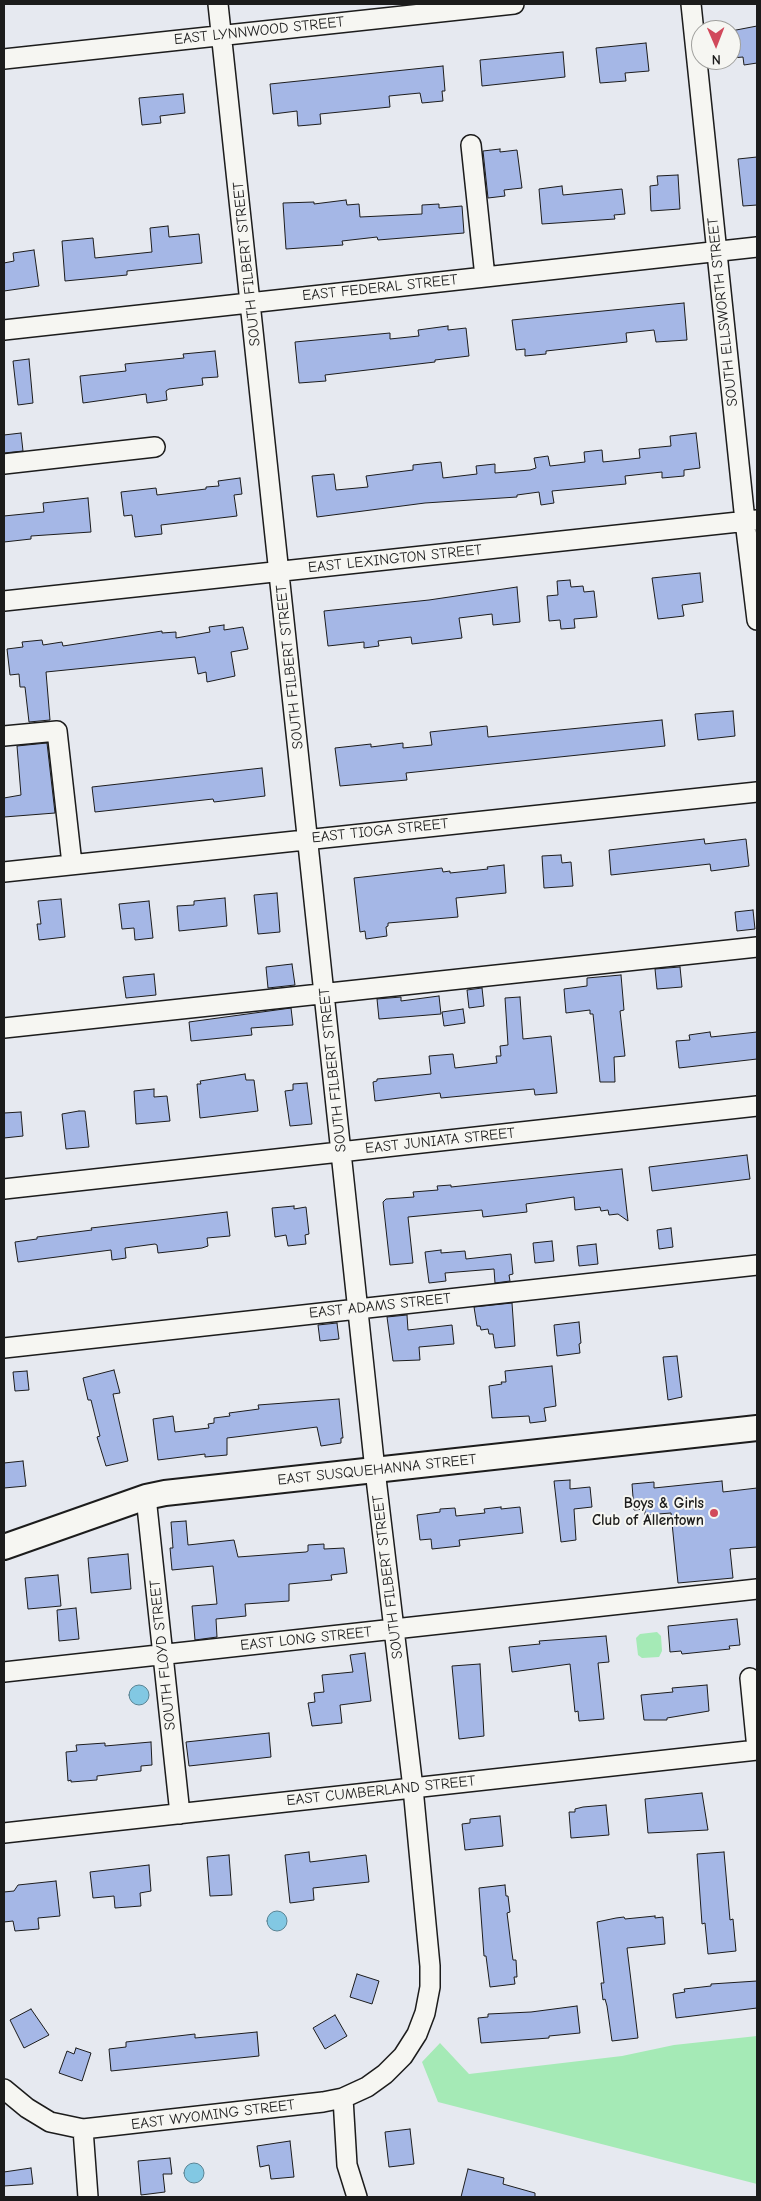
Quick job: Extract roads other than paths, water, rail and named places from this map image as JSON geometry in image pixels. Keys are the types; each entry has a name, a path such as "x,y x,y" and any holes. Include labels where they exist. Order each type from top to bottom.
{"main road":[{"name":"EAST SUSQUEHANNA STREET","path":"4,1547 146,1497 165,1493 757,1428"}],"street":[{"name":"SOUTH FILBERT STREET","path":"218,4 375,1470 413,1788 430,1966 430,1988 426,2013 417,2034 403,2056 385,2074 367,2087 343,2098"},
{"name":"EAST LYNNWOOD STREET","path":"4,59 221,34 514,4"},
{"name":"SOUTH ELLSWORTH STREET","path":"691,4 717,251 751,520 757,620"},
{"path":"470,145 485,276"},
{"name":"EAST FEDERAL STREET","path":"4,330 757,247"},
{"path":"4,464 155,447"},
{"name":"EAST LEXINGTON STREET","path":"4,601 751,520"},
{"path":"4,736 57,731 72,864"},
{"name":"EAST TIOGA STREET","path":"4,872 757,792"},
{"path":"4,1028 757,947"},
{"name":"EAST JUNIATA STREET","path":"4,1190 757,1106"},
{"name":"EAST ADAMS STREET","path":"4,1348 757,1266"},
{"name":"SOUTH FLOYD STREET","path":"146,1497 180,1814"},
{"name":"EAST LONG STREET","path":"4,1672 757,1589"},
{"path":"750,1678 757,1749"},
{"name":"EAST CUMBERLAND STREET","path":"4,1833 757,1749"},
{"name":"EAST WYOMING STREET","path":"4,2089 27,2108 50,2122 83,2129 323,2102 343,2098"},
{"path":"343,2098 347,2165 357,2197"},
{"path":"83,2129 88,2197"}],"water":[{"path":"139,1685 146,1688 149,1695 146,1702 139,1705 132,1702 129,1695 132,1688"},
{"path":"277,1911 284,1914 287,1921 284,1928 277,1931 270,1928 267,1921 270,1914"},
{"path":"194,2163 201,2166 204,2173 201,2180 194,2183 187,2180 184,2173 187,2166"}],"place":[{"name":"Boys & Girls Club of Allentown","path":"714,1513"}]}
